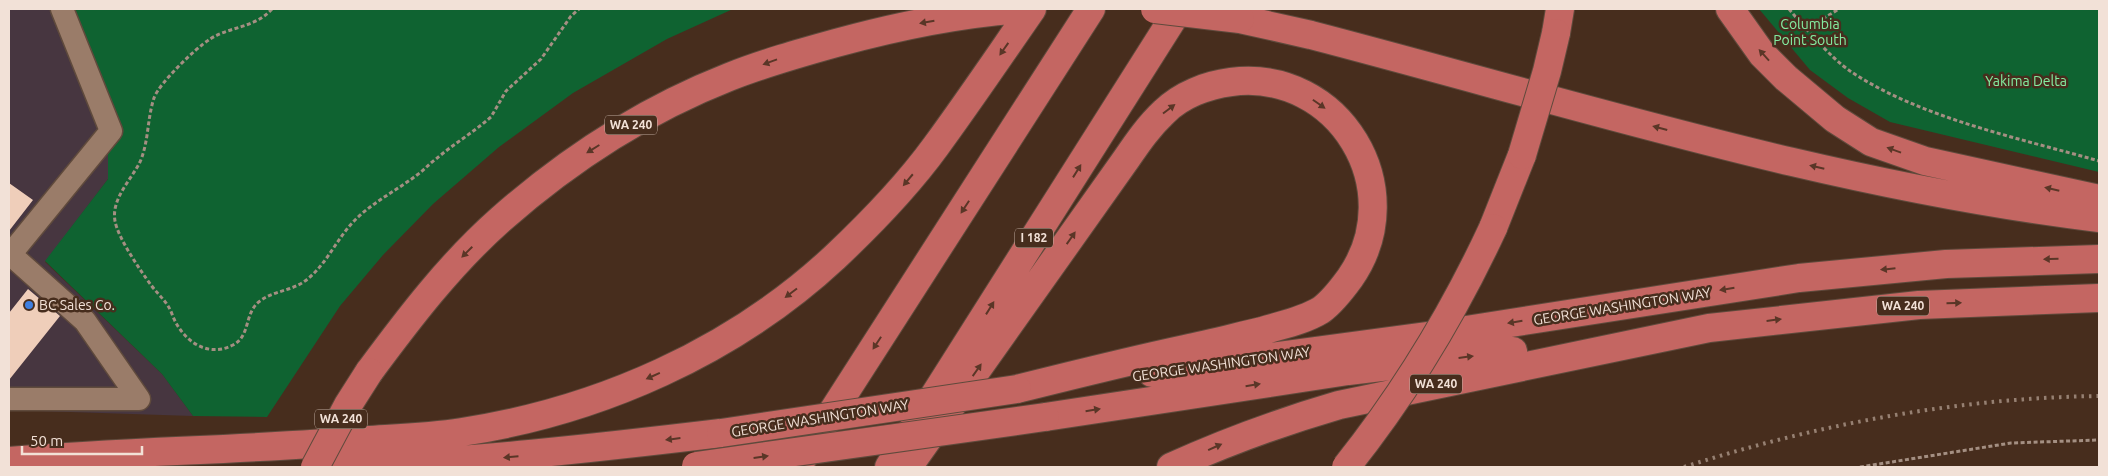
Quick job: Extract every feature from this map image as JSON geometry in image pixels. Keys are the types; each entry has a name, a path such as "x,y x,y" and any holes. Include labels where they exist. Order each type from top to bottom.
{"highway":[{"name":"WA 240","path":"316,467 348,405 369,372 433,288 500,220 581,156 625,128 680,98 728,77 782,58 861,36 914,24 975,14 1024,9"},
{"path":"9,462 109,453 308,446 463,432 523,420 572,406 646,379 712,347 761,316 834,258 905,185 935,148 1032,9"},
{"path":"797,467 1092,9"},
{"path":"1155,9 1240,19 1311,35 1753,153 1916,189 2027,209 2099,218"},
{"name":"I 182","path":"889,467 1180,9"},
{"path":"1730,9 1762,54 1786,78 1835,119 1871,142 1925,161 2099,199"},
{"path":"1346,467 1380,423 1420,365 1464,288 1493,228 1522,155 1541,94 1558,21"},
{"path":"908,467 1132,151 1165,111 1196,91 1218,84 1244,80 1267,81 1288,87 1308,96 1330,112 1348,129 1368,171 1373,194 1369,242 1360,264 1341,290 1321,309 1293,322 1258,332 1017,389"},
{"name":"GEORGE WASHINGTON WAY","path":"343,467 421,464 524,456 721,433 1017,389 1434,335 1799,278 1946,264 2099,259"},
{"name":"WA 240","path":"1171,467 1220,445 1283,421 1339,405 1709,328 1919,305 2099,298"},
{"name":"GEORGE WASHINGTON WAY","path":"692,467 1348,371 1709,328"},
{"path":"9,462 108,467"}],"lane":[{"path":"9,400 139,399 85,321 9,255 111,131 62,9"}],"path":[{"path":"272,9 255,23 225,32 209,40 161,84 153,100 147,146 135,171 118,198 114,211 114,220 122,240 151,285 167,302 181,333 194,344 209,349 226,348 234,345 244,334 250,314 258,301 304,282 321,266 356,219 418,175 491,117 506,90 542,59 571,16 579,9"},
{"path":"1789,9 1806,29 1849,71 1913,106 2099,161"},
{"path":"1806,29 1839,9"},
{"path":"1860,467 2011,443 2099,440"}],"shaded area":[{"path":"9,9 62,9 108,127 108,179 45,262 162,374 193,416 9,410"}],"green space":[{"path":"62,9 733,9 667,39 573,93 499,147 433,204 383,255 340,306 267,417 193,416 162,374 45,261 108,179 108,127"},
{"name":"Yakima Delta","path":"1759,9 2099,9 2099,172 1890,122 1848,98 1810,70"}],"building":[{"path":"9,183 33,200 9,231"},
{"path":"28,289 60,316 9,380 9,313"}],"railway":[{"path":"1684,467 1786,438 1889,416 1994,402 2099,396"}],"place":[{"name":"BC Sales Co.","path":"29,305"}],"park label":[{"name":"Columbia Point South","path":"1810,32"}]}
